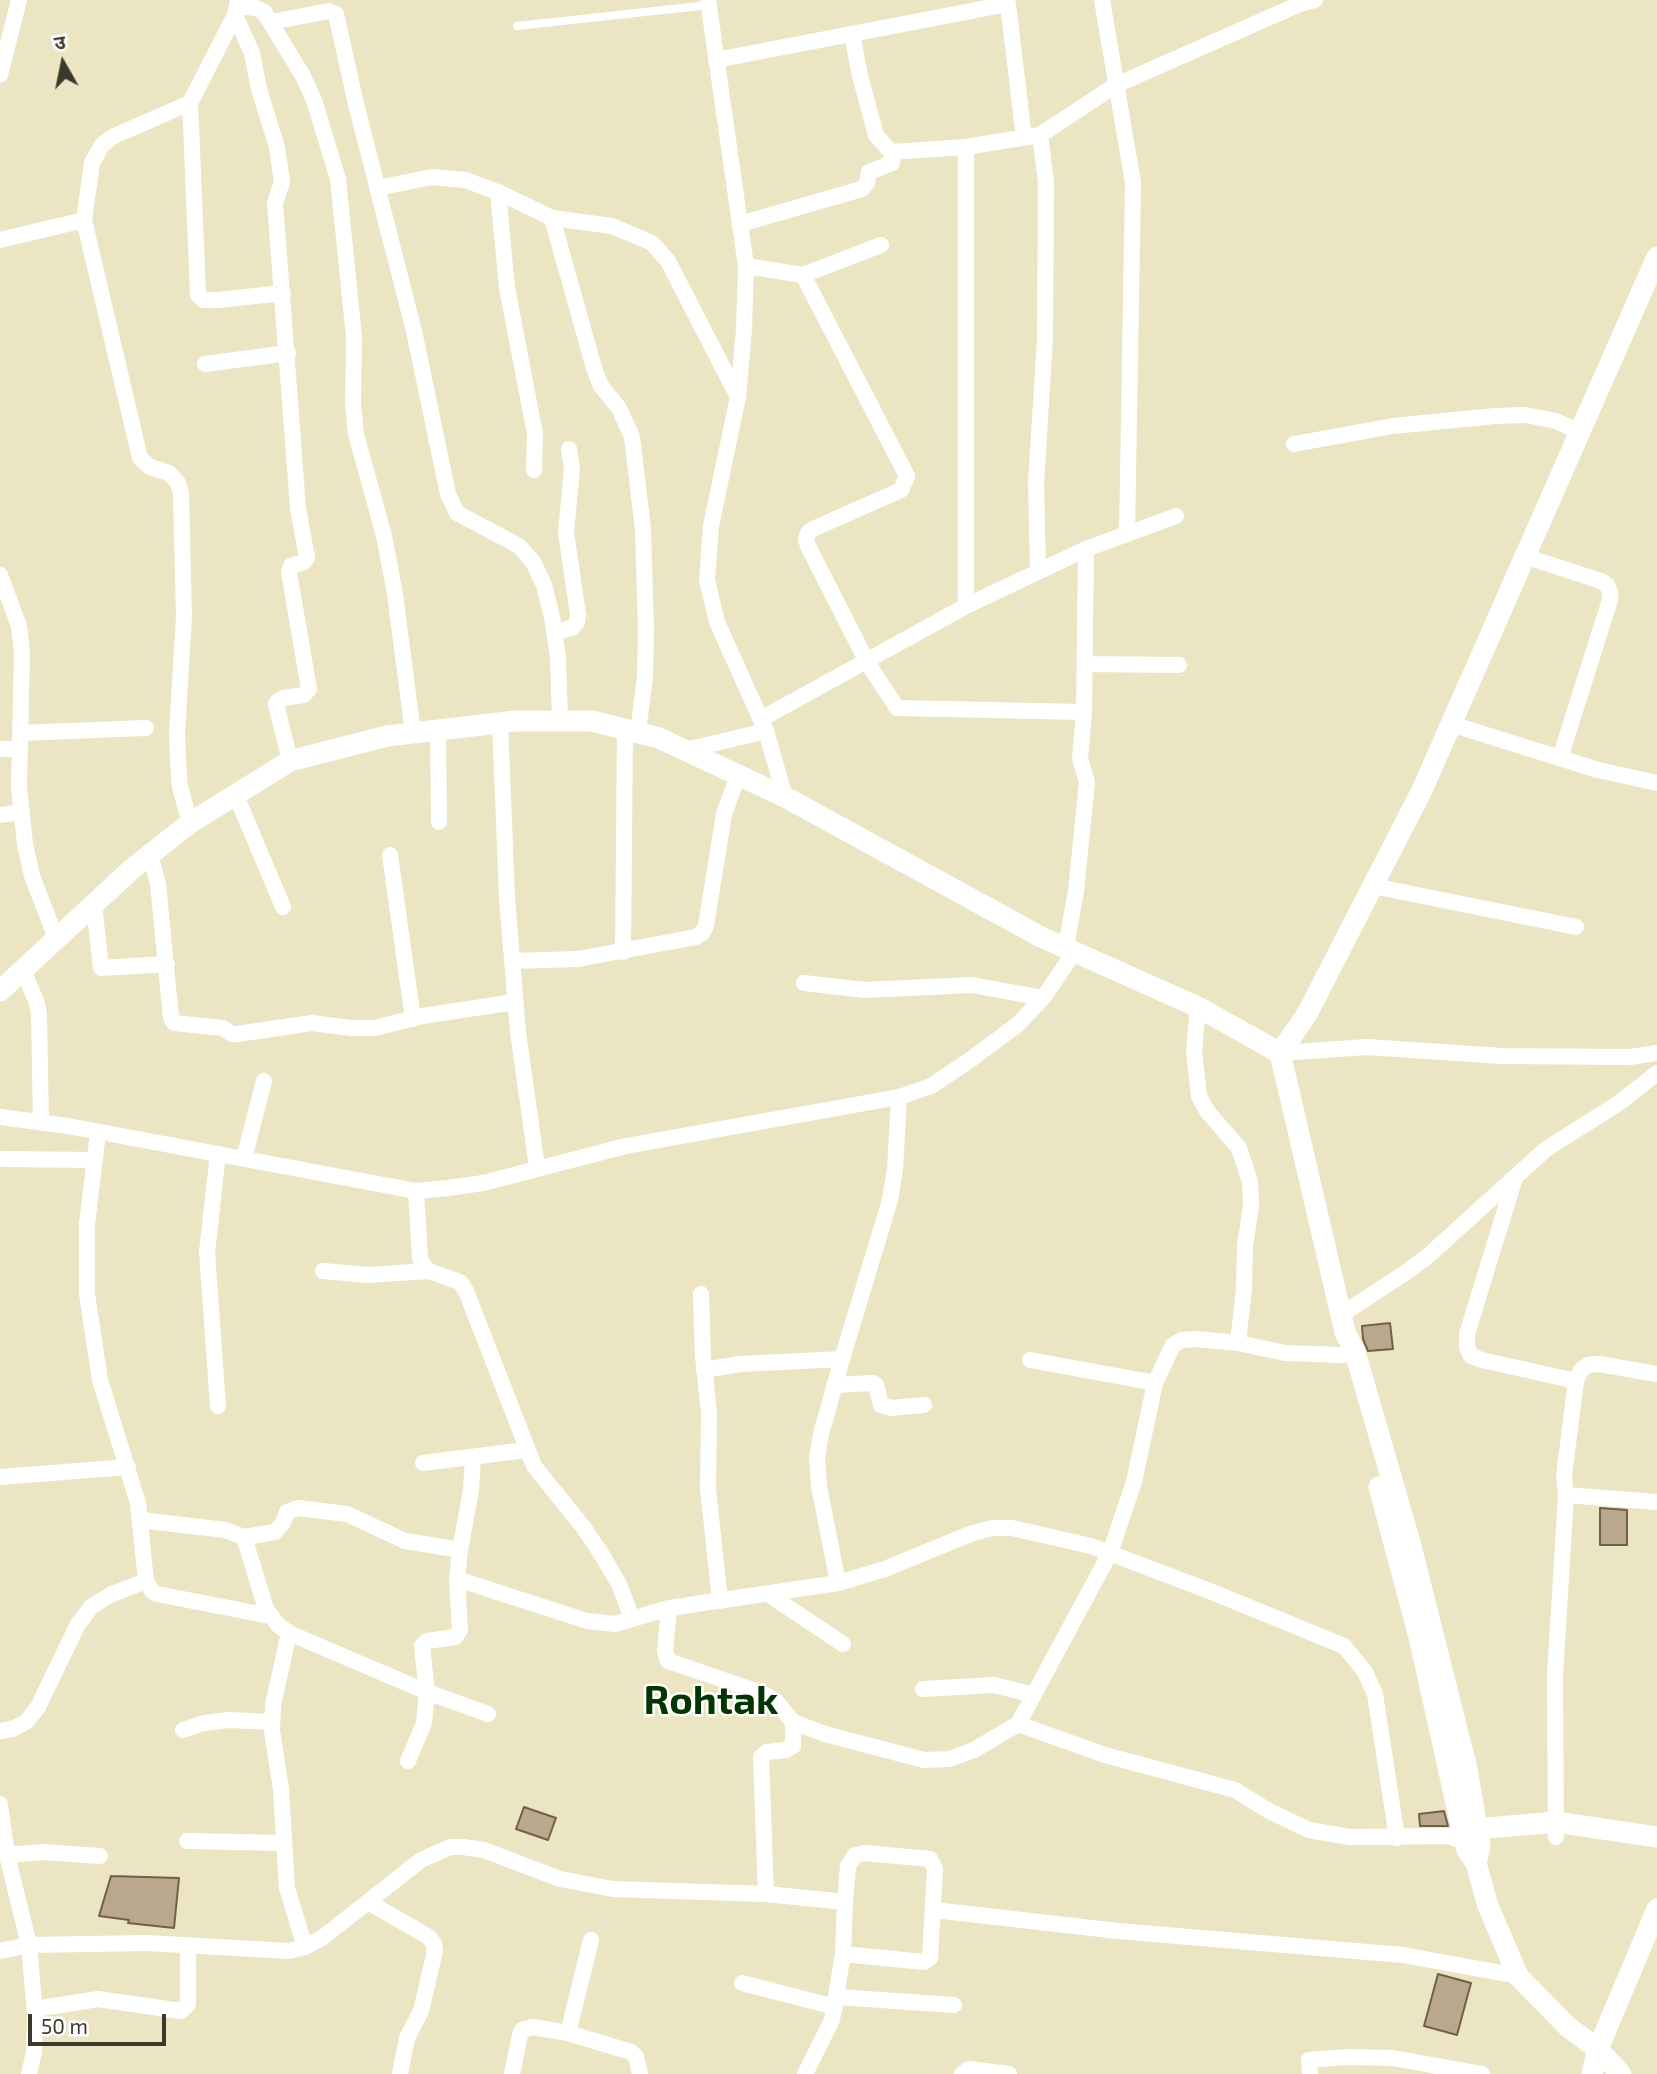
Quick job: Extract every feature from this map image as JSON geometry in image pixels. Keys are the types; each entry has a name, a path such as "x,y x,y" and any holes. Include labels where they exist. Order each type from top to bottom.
{"street":[{"path":"0,75 19,0"},
{"path":"1102,0 1133,183 1127,534"},
{"path":"891,152 966,147 1040,135 1116,85 1305,1"},
{"path":"716,60 1008,2 1024,138"},
{"path":"709,3 746,266 738,397 712,526 707,580 717,622 764,725 785,797"},
{"path":"236,7 256,8 264,12 271,22 314,100 338,179 354,337 353,405 356,434 387,547 413,733"},
{"path":"236,7 190,103 198,295 204,300 218,300 283,293"},
{"path":"236,7 252,53 259,89 277,146 282,186 275,203 298,508 307,558 304,562 291,566 289,572 309,689 304,695 284,698 276,704 289,761"},
{"path":"271,22 329,11 336,14 414,331 426,397 451,503 457,513 467,520 519,546 533,562 544,585 555,632 560,720"},
{"path":"740,224 862,189 867,184 869,172 892,163 891,152 876,135 852,34"},
{"path":"190,103 114,136 102,145 92,163 84,220 140,458 150,467 169,472 178,483 181,493 184,617 178,762 180,787 190,823"},
{"path":"1038,570 1036,484 1045,339 1046,183 1040,135"},
{"path":"966,147 966,606"},
{"path":"377,188 432,177 465,180 498,192 552,218 612,226 652,243 668,261 738,397"},
{"path":"498,192 507,288 535,434 534,470"},
{"path":"552,218 594,368 601,386 619,408 632,438 643,528 645,677 631,731 623,952"},
{"path":"0,240 84,220"},
{"path":"746,266 803,275 881,245"},
{"path":"1621,2074 1598,2049 1568,2026 1518,1976 1488,1906 1466,1835 1349,1354 1280,1053 1307,1014 1422,790 1580,432 1649,297 1657,257"},
{"path":"803,275 907,476 901,490 813,529 806,539 867,662 897,708 1084,712"},
{"path":"205,364 288,353"},
{"path":"1294,444 1393,426 1495,416 1526,415 1556,421 1580,432"},
{"path":"555,632 572,628 579,615 565,516 572,469 569,449"},
{"path":"686,750 764,725 966,606 1086,549 1176,516"},
{"path":"0,1117 416,1191 483,1183 626,1146 899,1097 931,1086 1017,1025 1043,998 1070,949 1087,782 1080,758 1084,712 1086,549"},
{"path":"1524,556 1601,580 1608,585 1610,592 1610,600 1560,758"},
{"path":"0,575 19,625 22,652 21,812 25,844 32,876 57,941"},
{"path":"1085,664 1179,665"},
{"path":"0,990 150,855 190,823 289,761 387,736 500,723 592,721 659,738 785,797 1041,937 1198,1007 1280,1053 1367,1046 1502,1056 1630,1057 1657,1053"},
{"path":"500,723 512,961 537,1167"},
{"path":"1451,724 1598,771 1657,783"},
{"path":"0,750 20,741 146,728"},
{"path":"438,730 439,822"},
{"path":"512,961 559,961 623,952 696,937 702,933 706,926 724,814 738,776"},
{"path":"234,793 283,907"},
{"path":"0,815 21,812"},
{"path":"150,855 159,893 174,1023 223,1028 232,1034 312,1023 374,1028 516,1002"},
{"path":"390,855 413,1019"},
{"path":"1373,886 1576,927"},
{"path":"94,905 101,968 167,964"},
{"path":"23,970 33,990 39,1016 40,1122"},
{"path":"804,983 865,990 972,985 1043,998"},
{"path":"1198,1007 1194,1052 1199,1096 1207,1111 1239,1148 1250,1182 1251,1206 1245,1247 1238,1343"},
{"path":"1344,1323 1428,1256 1546,1149 1619,1103 1657,1073"},
{"path":"244,1159 264,1080"},
{"path":"838,1583 817,1458 834,1385 890,1200 895,1169 899,1097"},
{"path":"99,1133 87,1224 87,1294 100,1380 138,1503 146,1581 157,1594 270,1616"},
{"path":"218,1154 207,1252 218,1406"},
{"path":"0,1159 95,1160"},
{"path":"1514,1178 1467,1334 1467,1347 1471,1356 1482,1360 1576,1381"},
{"path":"416,1191 420,1258 429,1271"},
{"path":"323,1271 368,1275 429,1271 460,1282 513,1406 526,1450 534,1466 602,1555 619,1584 632,1618"},
{"path":"701,1294 704,1370 709,1412 708,1489 720,1601"},
{"path":"669,1608 665,1651 668,1661 762,1693 776,1701 793,1722 825,1734 924,1760 949,1759 974,1750 1018,1724 1110,1553 1134,1482 1155,1383 1172,1345 1182,1340 1238,1343 1285,1353 1349,1354"},
{"path":"704,1370 740,1364 842,1359"},
{"path":"1030,1360 1155,1383"},
{"path":"1556,1829 1555,1676 1566,1495 1564,1476 1576,1381 1581,1370 1599,1364 1657,1374"},
{"path":"834,1385 873,1383 876,1385 881,1405 891,1408 924,1405"},
{"path":"423,1463 526,1450"},
{"path":"408,1761 424,1723 427,1692 422,1646 427,1642 455,1637 460,1630 457,1579 471,1490 473,1457"},
{"path":"0,1477 128,1467"},
{"path":"1566,1495 1657,1502"},
{"path":"141,1520 225,1530 244,1537 275,1532 283,1523 287,1511 298,1508 347,1514 405,1541 460,1550"},
{"path":"457,1579 587,1621 615,1625 669,1608 838,1583 885,1569 970,1534 992,1528 1012,1528 1091,1546 1344,1646 1365,1672 1376,1694 1397,1838"},
{"path":"244,1537 260,1594 270,1616 289,1633 427,1692 488,1714"},
{"path":"0,1731 13,1729 27,1721 38,1707 78,1624 92,1606 112,1594 146,1581"},
{"path":"768,1594 843,1644"},
{"path":"289,1633 273,1705 272,1722 281,1789 288,1888 305,1948"},
{"path":"923,1689 994,1685 1034,1695"},
{"path":"183,1730 204,1723 229,1720 272,1722"},
{"path":"766,1894 761,1757 766,1752 786,1750 793,1746 793,1722"},
{"path":"1018,1724 1105,1755 1235,1790 1269,1811 1309,1830 1350,1837 1397,1838 1556,1829 1657,1837"},
{"path":"0,1804 7,1855 29,1945 35,2008 34,2052 29,2074"},
{"path":"1556,1829 1657,1851"},
{"path":"187,1841 283,1843"},
{"path":"0,1951 29,1945 147,1943 289,1951 305,1948 322,1938 421,1860 450,1847 484,1850 560,1879 612,1889 766,1894 845,1902"},
{"path":"7,1855 52,1852 100,1856"},
{"path":"805,2074 832,2020 836,2002 843,1954 848,1866 855,1855 864,1853 930,1859 935,1868 934,1910 928,1961 843,1954"},
{"path":"368,1902 429,1937 434,1944 435,1951 421,2011 407,2038 400,2074"},
{"path":"1592,2074 1598,2049 1657,1909"},
{"path":"934,1910 1118,1931 1402,1955 1518,1976"},
{"path":"568,2033 591,1940"},
{"path":"35,2008 98,1999 181,2011 188,2004 188,1945"},
{"path":"742,1983 836,2002 954,2005"},
{"path":"512,2074 522,2030 532,2027 568,2033 631,2052 636,2057 640,2074"},
{"path":"1310,2074 1308,2060 1346,2057 1393,2058 1428,2069 1482,2074"},
{"path":"962,2074 969,2069 1009,2074"}],"lane":[{"path":"517,26 709,3"}],"building":[{"path":"1390,1323 1393,1349 1368,1351 1362,1326"},
{"path":"1600,1508 1627,1510 1627,1545 1600,1545"},
{"path":"524,1807 556,1818 548,1840 516,1829"},
{"path":"1444,1811 1448,1826 1420,1826 1419,1814"},
{"path":"111,1876 179,1878 174,1928 128,1923 129,1920 99,1916"},
{"path":"1438,1974 1471,1983 1457,2035 1424,2026"}],"district":[{"name":"Rohtak","path":"711,1701"}]}
